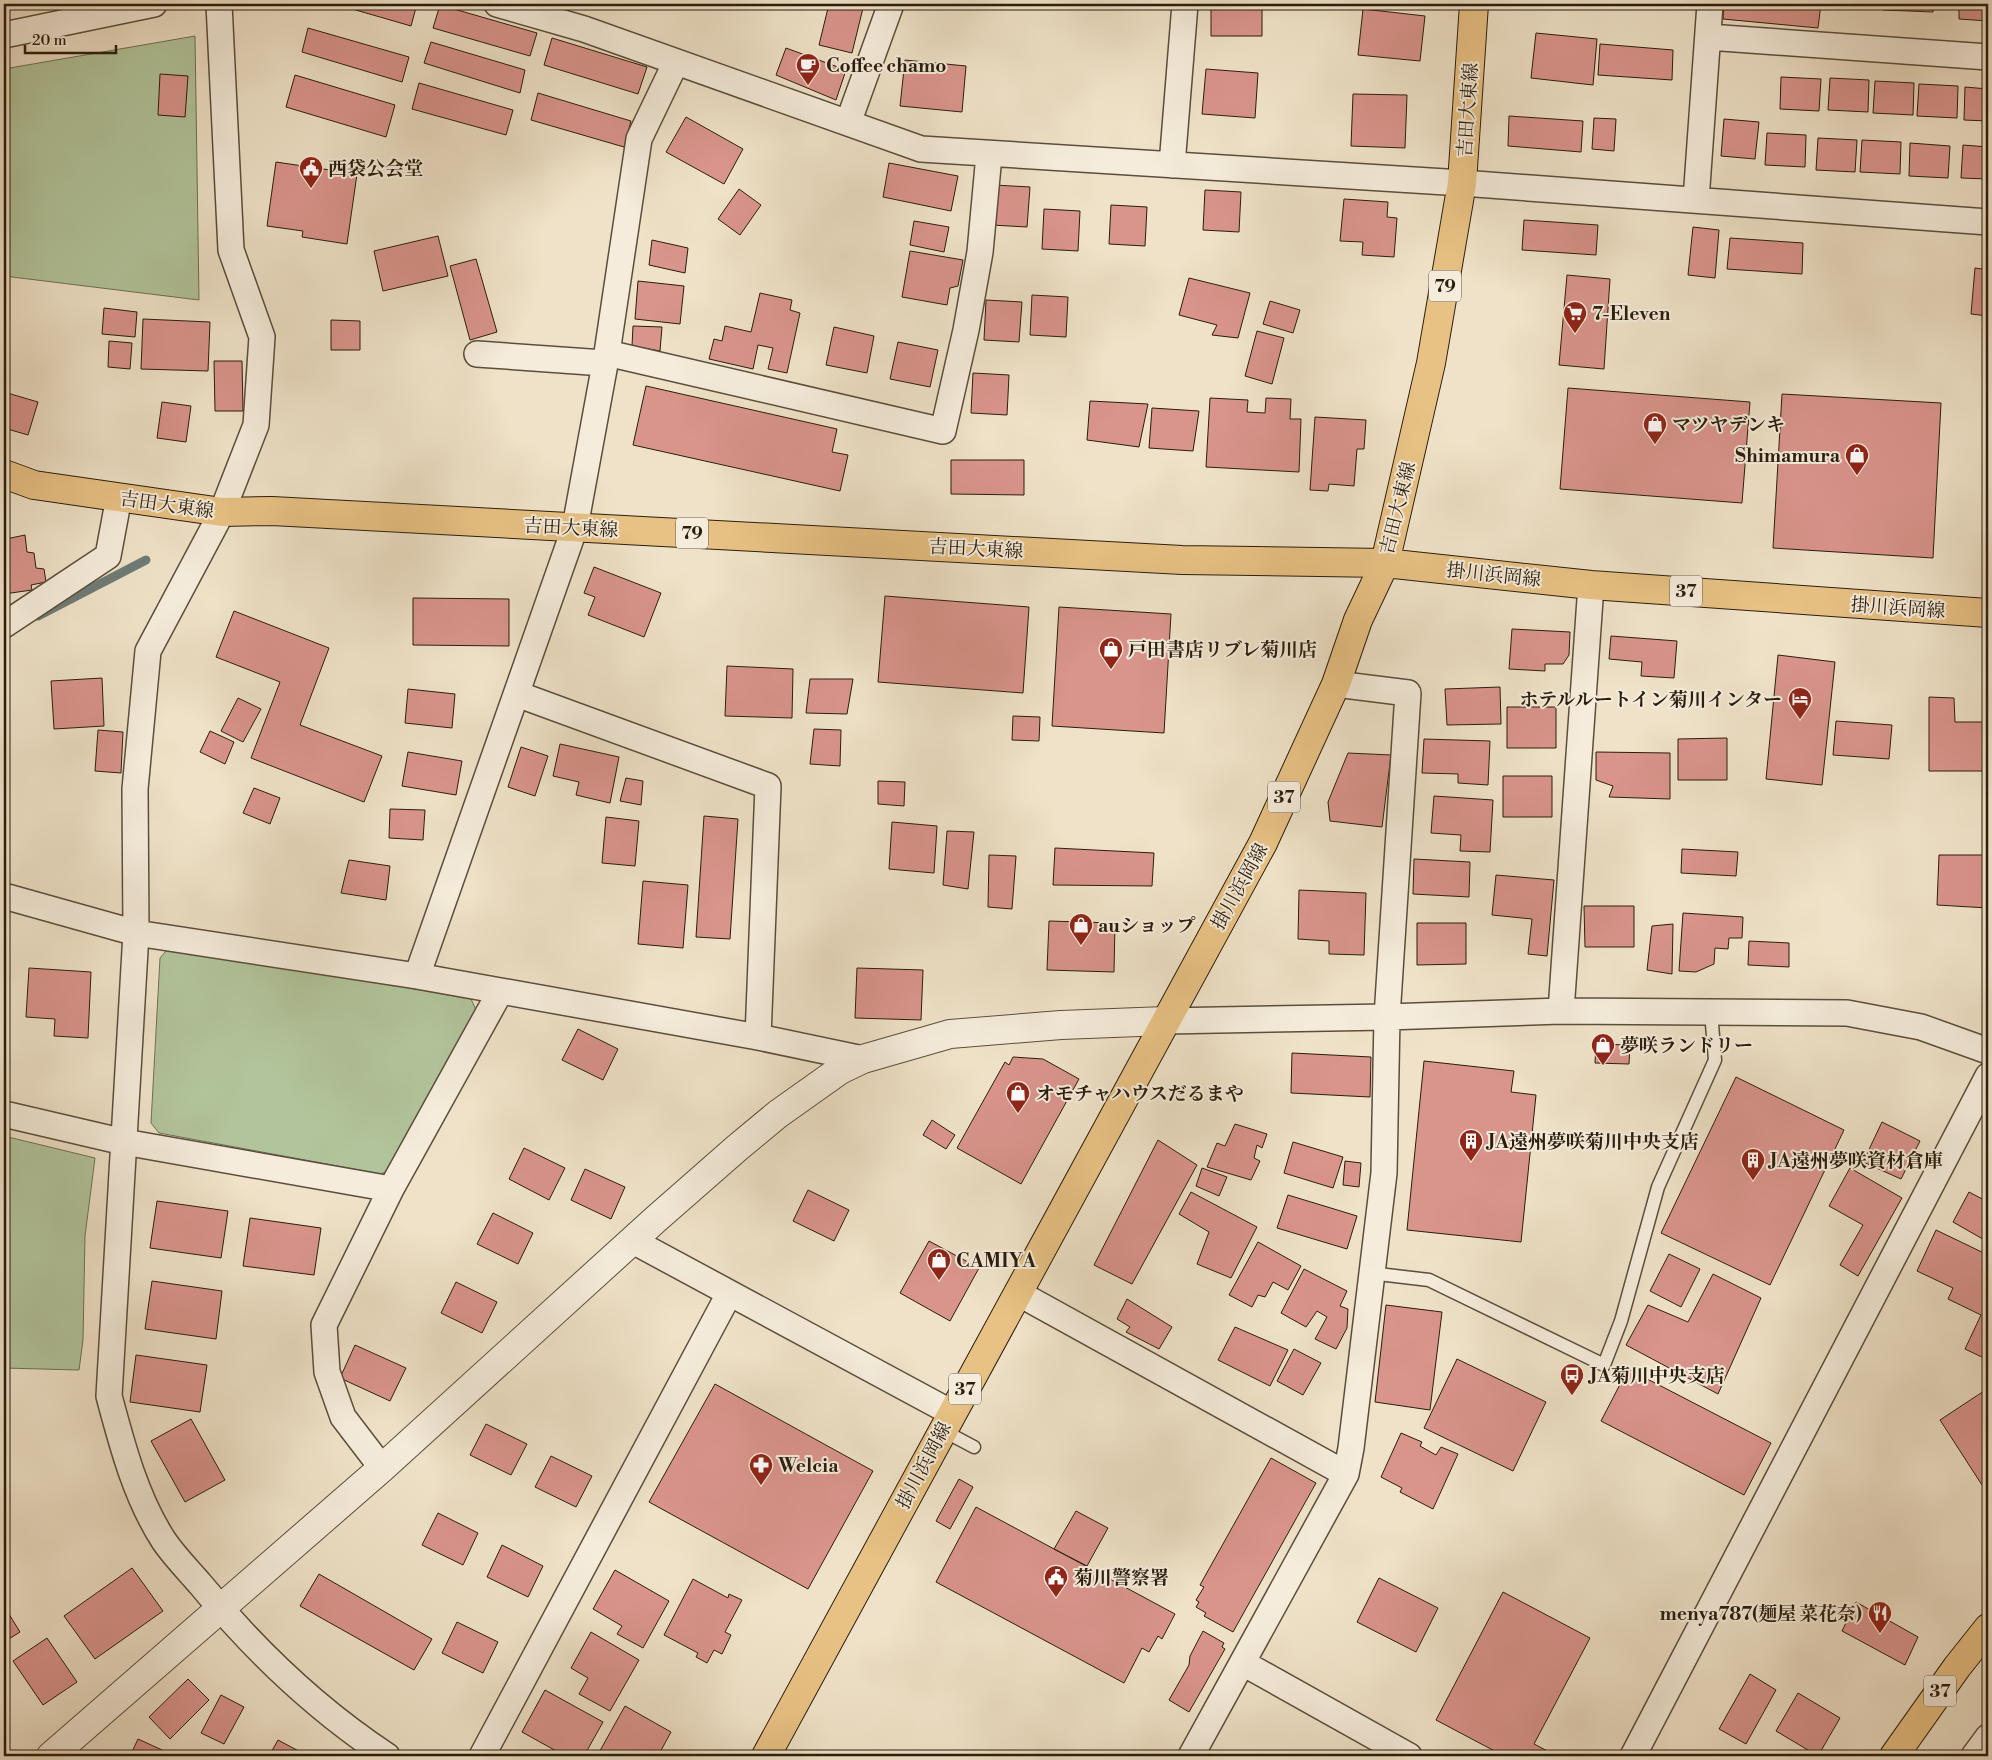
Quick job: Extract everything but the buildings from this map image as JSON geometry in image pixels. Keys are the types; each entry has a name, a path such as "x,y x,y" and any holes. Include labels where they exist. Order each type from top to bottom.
{"main road":[{"name":"吉田大東線","path":"4,474 34,484 222,512 272,511 1182,560 1385,563 1431,363 1462,183 1474,4"},
{"name":"掛川浜岡線","path":"766,1756 1164,1021 1263,843 1336,684 1358,620 1385,563 1591,585 1988,613"},
{"name":"37","path":"1894,1756 1957,1666 1988,1628"}],"street":[{"path":"4,35 154,4"},
{"path":"219,4 232,250 262,337 256,425 222,512 148,651 136,788 136,933 110,1396 124,1450 145,1504 164,1541 219,1608 284,1676 354,1734 387,1756"},
{"path":"497,4 584,29 921,150 1462,183 1988,222"},
{"path":"848,123 891,4"},
{"path":"1172,165 1186,4"},
{"path":"1696,200 1710,4"},
{"path":"1708,37 1988,57"},
{"path":"417,976 575,527 605,358 639,139 676,62"},
{"path":"478,354 605,358 943,431 966,330 976,271 989,155"},
{"path":"4,625 108,556 119,497"},
{"path":"1561,1011 1591,585"},
{"path":"1191,1756 1346,1474 1384,1173 1387,1017 1408,693 1336,684"},
{"path":"517,694 768,786 758,1038"},
{"path":"4,896 136,933 417,976 758,1038 862,1059"},
{"path":"382,1468 343,1418 327,1372 324,1325 391,1189 500,992"},
{"path":"51,1756 382,1468 633,1241 778,1114 840,1070 862,1059 950,1034 1061,1025 1561,1011 1847,1013 1922,1027 1988,1051"},
{"path":"1633,1756 1988,1076"},
{"path":"4,1114 124,1142 391,1189"},
{"path":"633,1241 729,1294 947,1422"},
{"path":"1018,1293 1220,1413 1346,1474"},
{"path":"482,1756 729,1294"},
{"path":"1243,1662 1394,1753"},
{"path":"1974,1756 1988,1737"}],"lane":[{"path":"1370,1273 1429,1280 1604,1365 1621,1321 1658,1187 1715,1060 1711,1012"},
{"path":"947,1422 974,1447"}],"green space":[{"path":"195,36 199,300 4,276 4,69"},
{"path":"171,945 471,999 477,1012 393,1168 381,1174 159,1133 151,1123 160,958"},
{"path":"4,1136 95,1158 85,1236 83,1340 79,1370 4,1368"}],"waterway":[{"path":"38,616 146,560"}],"place":[{"name":"Coffee chamo","path":"808,86"},
{"name":"西袋公会堂","path":"311,189"},
{"name":"7-Eleven","path":"1575,334"},
{"name":"マツヤデンキ","path":"1655,445"},
{"name":"Shimamura","path":"1857,476"},
{"name":"戸田書店リブレ菊川店","path":"1111,670"},
{"name":"ホテルルートイン菊川インター","path":"1800,720"},
{"name":"auショップ","path":"1081,946"},
{"name":"夢咲ランドリー","path":"1603,1066"},
{"name":"オモチャハウスだるまや","path":"1018,1114"},
{"name":"JA遠州夢咲菊川中央支店","path":"1471,1162"},
{"name":"JA遠州夢咲資材倉庫","path":"1753,1181"},
{"name":"CAMIYA","path":"939,1281"},
{"name":"JA菊川中央支店","path":"1572,1396"},
{"name":"Welcia","path":"761,1486"},
{"name":"菊川警察署","path":"1056,1598"},
{"name":"menya787(麺屋 菜花奈)","path":"1880,1634"}]}
